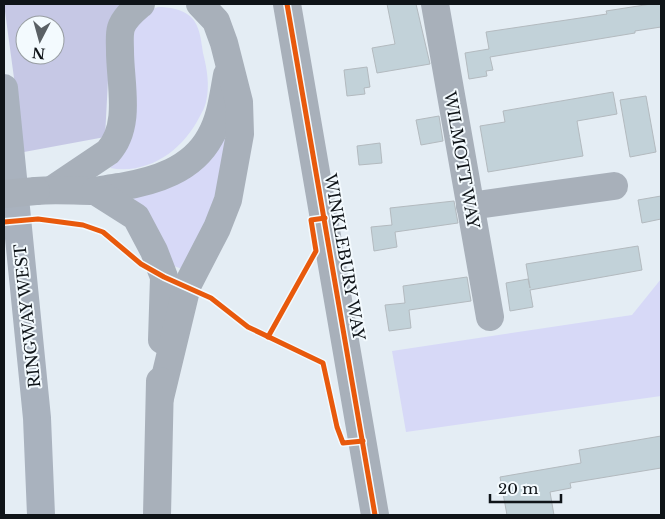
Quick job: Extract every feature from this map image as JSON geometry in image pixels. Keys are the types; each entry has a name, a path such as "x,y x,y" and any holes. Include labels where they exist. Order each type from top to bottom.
{"main road":[{"name":"RINGWAY WEST","path":"4,88 37,418 42,515"}],"street":[{"path":"44,190 96,160 114,146 121,127 121,27 130,14 141,4"},
{"path":"160,398 187,286 220,221 228,200 236,166 240,134 239,102 230,64 216,21 201,4"},
{"name":"WINKLEBURY WAY","path":"287,4 326,218 375,515"},
{"name":"WILMOTT WAY","path":"436,4 490,317"},
{"path":"4,194 44,190 95,191 138,184 159,178 182,167 202,150 214,129 230,64"},
{"path":"470,206 614,186"},
{"path":"95,191 136,218 154,251 164,277 157,515"}],"shaded area":[{"path":"4,4 127,4 111,23 105,137 24,152"},
{"path":"158,7 184,12 191,17 198,29 207,77 206,104 193,128 174,149 163,157 151,164 138,168 110,168 123,154 134,130 133,41 135,26 148,11"},
{"path":"223,133 226,140 213,207 182,269 166,263 145,212 129,193"},
{"path":"661,279 661,396 406,432 392,351 632,315"}],"building":[{"path":"387,4 416,4 430,64 377,73 372,48 395,44"},
{"path":"661,4 661,27 490,57 493,70 486,71 487,76 469,79 465,53 489,49 486,32 607,14 606,11"},
{"path":"367,67 370,87 364,88 365,94 347,96 344,70"},
{"path":"613,92 617,114 577,121 583,156 488,172 480,126 505,122 503,111"},
{"path":"646,96 656,152 630,157 620,100"},
{"path":"439,116 443,141 421,145 416,120"},
{"path":"380,143 382,163 359,165 357,146"},
{"path":"661,196 661,219 642,223 638,200"},
{"path":"454,201 458,223 395,232 397,247 374,251 371,227 392,225 390,208"},
{"path":"638,246 642,270 530,290 533,307 510,311 506,283 528,279 530,288 526,264"},
{"path":"467,277 471,301 409,310 411,328 389,331 385,305 405,303 403,286"},
{"path":"661,436 661,468 570,483 571,488 550,492 554,515 507,515 500,477 581,463 579,450"}],"cycle path":[{"path":"287,4 375,515"},
{"path":"268,337 316,251 311,220 325,218"},
{"path":"4,222 38,219 83,225 103,232 141,264 164,277 211,298 248,327 323,363 337,427 343,443 363,441"}]}
